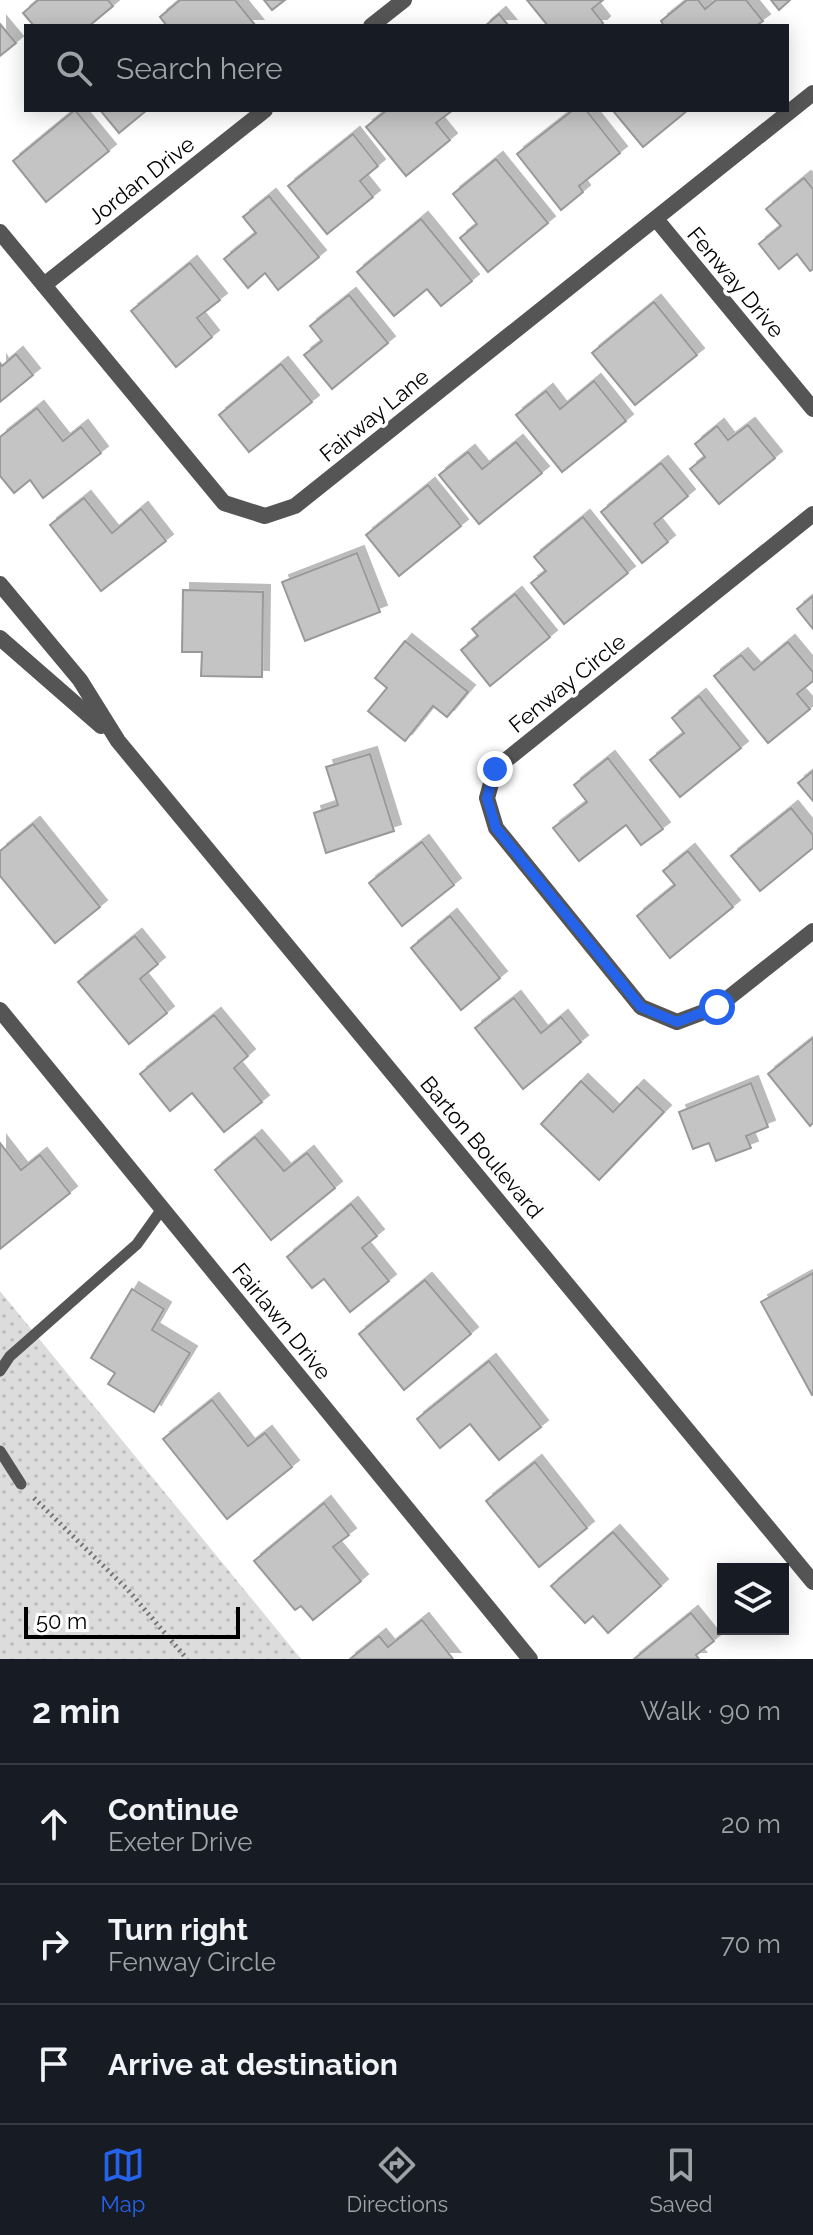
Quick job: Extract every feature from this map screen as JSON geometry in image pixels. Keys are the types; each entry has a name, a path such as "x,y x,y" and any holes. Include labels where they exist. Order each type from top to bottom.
{"street":[{"path":"374,24 404,0"},
{"name":"Fairway Lane","path":"0,232 224,503 265,516 295,506 813,93"},
{"name":"Jordan Drive","path":"44,285 262,112"},
{"name":"Fenway Drive","path":"656,219 813,409"},
{"name":"Fenway Circle","path":"813,514 495,769 487,798 496,828 641,1007 677,1022 717,1007 813,931"},
{"name":"Barton Boulevard","path":"0,584 80,680 118,741 813,1582"},
{"name":"Barton Boulevard","path":"0,638 118,741"},
{"name":"Fairlawn Drive","path":"0,1010 530,1659"}],"lane":[{"path":"0,1371 10,1356 137,1244 162,1209"},
{"path":"0,1451 21,1484"}],"path":[{"path":"21,1484 128,1590 187,1659"}],"shaded area":[{"path":"0,1291 301,1659 0,1659"}],"building":[{"path":"38,0 108,0 113,6 91,24 32,24 23,13"},
{"path":"180,0 235,0 254,24 165,24 160,17"},
{"path":"264,0 285,0 272,10"},
{"path":"527,0 603,0 592,9 602,24 546,24"},
{"path":"687,0 698,0 705,9 716,0 746,0 763,21 759,24 663,24 661,21"},
{"path":"771,0 790,0 779,10"},
{"path":"499,14 507,24 487,24"},
{"path":"0,24 16,43 0,56"},
{"path":"73,112 77,112 109,151 46,202 13,161"},
{"path":"102,112 145,112 119,133"},
{"path":"385,112 450,112 436,123 450,140 406,176 366,127"},
{"path":"570,112 588,112 620,153 579,186 583,192 561,210 517,154"},
{"path":"614,112 686,112 643,147"},
{"path":"353,134 378,166 360,181 373,197 327,234 288,186"},
{"path":"496,159 548,223 488,272 460,238 477,224 453,194"},
{"path":"804,178 813,189 813,269 810,271 797,254 779,269 759,244 781,226 766,209"},
{"path":"269,196 319,257 278,290 265,273 248,288 224,259 256,233 243,217"},
{"path":"421,219 472,281 441,306 427,289 394,316 357,272"},
{"path":"190,263 220,300 197,318 212,337 176,367 131,311"},
{"path":"349,295 388,343 332,389 304,355 322,341 310,326"},
{"path":"654,302 697,355 635,405 592,353"},
{"path":"16,354 33,375 0,402 0,363 2,366"},
{"path":"281,364 312,402 249,452 219,415"},
{"path":"594,381 626,421 562,472 516,415 546,391 560,409"},
{"path":"37,408 63,441 81,427 101,453 43,498 30,480 14,493 0,476 0,437"},
{"path":"748,425 775,458 719,504 690,469 705,457 695,444 717,426 728,440"},
{"path":"516,442 542,473 479,524 439,475 468,452 482,469"},
{"path":"661,463 688,496 654,524 668,542 642,563 601,512"},
{"path":"428,485 461,526 399,576 366,535"},
{"path":"84,498 112,533 141,509 166,541 101,591 50,525"},
{"path":"583,517 628,573 564,624 531,583 546,571 534,557"},
{"path":"357,553 380,612 305,641 282,582"},
{"path":"183,590 263,592 262,677 201,676 202,652 182,652"},
{"path":"515,594 550,637 490,686 461,650 478,636 472,629"},
{"path":"813,596 813,629 797,609"},
{"path":"405,641 468,692 447,717 433,706 405,741 368,711 387,688 375,678"},
{"path":"788,642 813,672 813,681 797,694 810,709 768,743 714,676 741,655 754,670"},
{"path":"699,696 741,748 680,797 650,760 684,733 672,718"},
{"path":"370,754 394,831 326,853 314,813 338,805 326,767"},
{"path":"608,758 663,829 641,845 626,825 579,861 553,828 587,802 574,785"},
{"path":"813,771 813,801 798,783"},
{"path":"791,808 813,835 813,848 760,891 731,856"},
{"path":"33,824 100,907 55,943 0,876 0,851"},
{"path":"422,842 454,885 402,926 369,883"},
{"path":"688,851 733,907 670,958 637,916 675,885 663,871"},
{"path":"450,916 500,978 461,1010 411,948"},
{"path":"135,936 158,964 140,979 167,1013 129,1044 78,982"},
{"path":"514,998 541,1033 561,1017 581,1042 523,1089 475,1028"},
{"path":"214,1015 248,1056 234,1068 262,1102 224,1132 192,1093 170,1111 140,1074"},
{"path":"813,1038 813,1123 810,1126 768,1074"},
{"path":"581,1081 613,1112 637,1087 664,1112 599,1180 541,1124"},
{"path":"751,1083 768,1127 746,1136 751,1148 716,1161 709,1143 693,1149 679,1112"},
{"path":"255,1137 284,1171 307,1153 335,1188 271,1240 215,1170"},
{"path":"0,1143 21,1170 40,1155 70,1193 0,1249"},
{"path":"351,1204 377,1236 362,1248 389,1281 350,1312 324,1279 312,1288 287,1257"},
{"path":"813,1273 813,1395 812,1395 761,1302"},
{"path":"425,1280 471,1334 404,1390 359,1334"},
{"path":"132,1289 164,1309 152,1330 190,1353 154,1412 108,1384 115,1373 91,1358"},
{"path":"489,1361 541,1427 499,1460 470,1424 440,1448 417,1419"},
{"path":"212,1400 248,1446 265,1433 292,1467 227,1519 163,1439"},
{"path":"535,1462 587,1528 539,1567 486,1501"},
{"path":"324,1503 349,1535 333,1547 361,1581 313,1620 301,1606 295,1610 254,1561"},
{"path":"613,1532 661,1586 608,1633 593,1616 585,1623 551,1586"},
{"path":"691,1613 714,1641 696,1655 699,1659 634,1659"},
{"path":"422,1620 453,1659 350,1659 379,1636 388,1647"}],"route":[{"path":"495,769 487,798 496,828 641,1007 677,1022 717,1007"}]}
